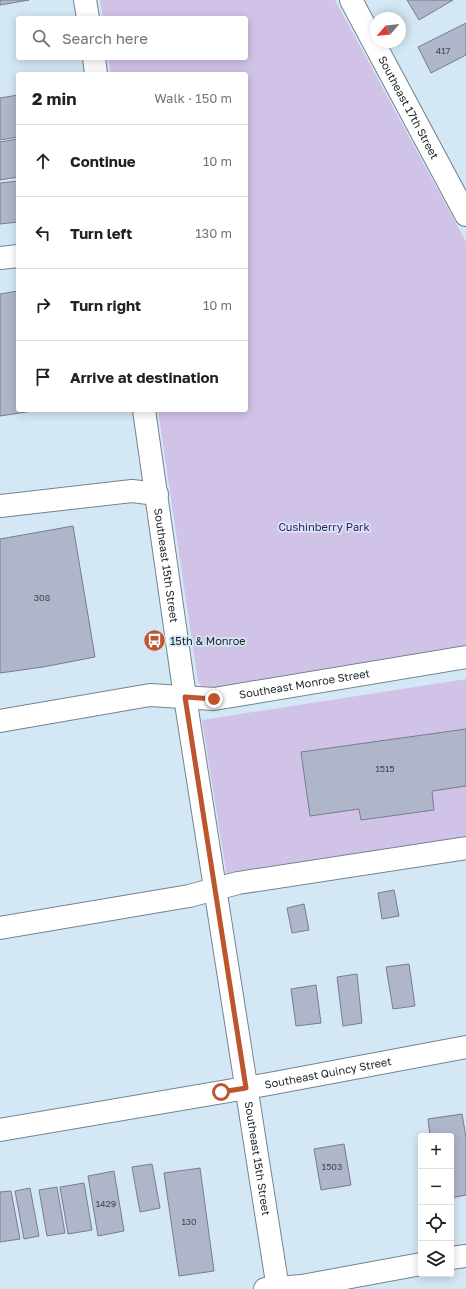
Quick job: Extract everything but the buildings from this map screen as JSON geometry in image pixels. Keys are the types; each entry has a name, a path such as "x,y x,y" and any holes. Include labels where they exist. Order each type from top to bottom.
{"street":[{"path":"85,0 88,16"},
{"name":"Southeast 17th Street","path":"351,0 466,215"},
{"path":"94,60 96,72"},
{"path":"0,258 16,256"},
{"name":"Southeast 15th Street","path":"144,412 185,697 246,1088 274,1288"},
{"path":"0,506 132,491 157,494"},
{"name":"Southeast Monroe Street","path":"0,721 150,695 214,699 466,657"},
{"path":"0,928 189,896 238,883 466,848"},
{"name":"Southeast Quincy Street","path":"0,1130 246,1088 466,1047"},
{"path":"454,1258 466,1256"},
{"path":"274,1288 302,1286 418,1265"}],"green space":[{"name":"Cushinberry Park","path":"100,0 335,0 466,242 466,647 212,690 204,688 198,682 158,412 248,412 248,72 111,72 108,60 248,60 248,16 103,16"},
{"path":"466,679 466,840 227,877 202,720"}],"place":[{"name":"15th & Monroe","path":"155,641"}],"route":[{"path":"214,699 185,697 246,1088 221,1092"}]}
